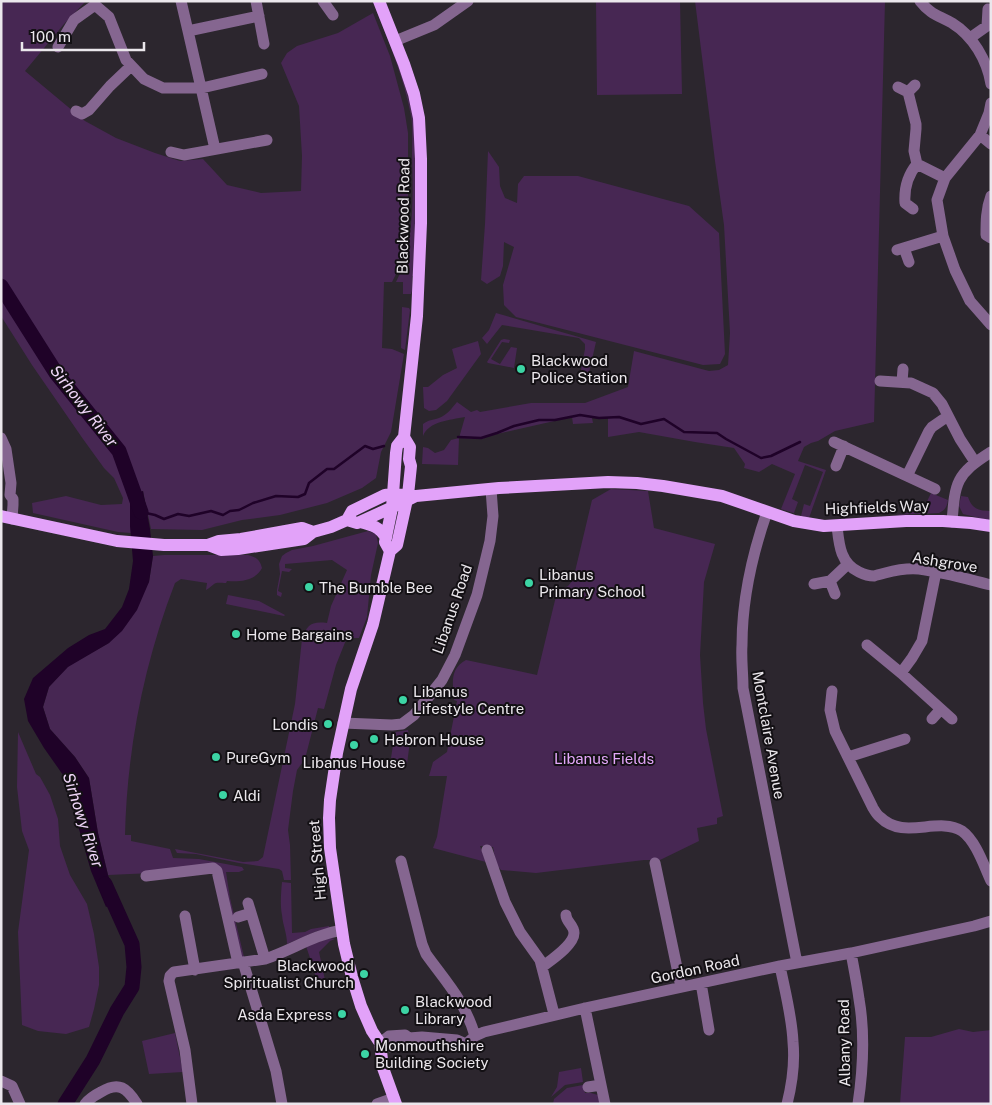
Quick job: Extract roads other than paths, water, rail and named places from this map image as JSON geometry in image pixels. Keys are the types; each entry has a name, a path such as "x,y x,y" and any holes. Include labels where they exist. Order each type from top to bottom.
{"main road":[{"name":"Blackwood Road","path":"379,1 414,94 419,118 421,159 421,223 417,316 404,437 397,446 400,499"},
{"name":"Blackwood Road","path":"400,499 403,464 409,459 410,447 404,437"},
{"name":"Highfields Way","path":"490,489 608,482 637,483 722,496 767,512 809,524 824,526 906,521 952,522 991,526"},
{"path":"354,521 352,511 385,495 400,499 490,489"},
{"name":"High Street","path":"395,1101 383,1068 380,1043 360,1003 348,960 330,848 329,818 332,783 343,723 354,680 373,624 388,544 397,546 400,499"},
{"path":"5,516 117,541 164,545 208,545 219,541 302,528 313,532 354,521 376,526 383,532 388,544"}],"street":[{"path":"182,1 215,149"},
{"path":"256,1 264,44"},
{"path":"323,1 333,15"},
{"path":"395,41 434,25 468,1"},
{"path":"920,1 927,10 950,22 970,38 989,71 991,84"},
{"path":"58,47 74,20 95,5 109,17 126,60 144,79 163,88 202,88 262,74"},
{"path":"970,38 989,27 988,9"},
{"path":"188,31 258,16"},
{"path":"76,111 82,114 89,110 131,66"},
{"path":"905,207 904,196 908,178 916,164 914,151 916,124 907,88"},
{"path":"991,103 980,135 945,178 937,200 942,236 955,270 970,301 991,325"},
{"path":"980,135 991,144"},
{"path":"170,152 184,155 215,149 268,143 280,137"},
{"path":"916,164 945,178"},
{"path":"991,196 986,216 986,235 991,238"},
{"path":"909,262 901,249 942,236"},
{"path":"902,382 903,369"},
{"path":"880,381 911,383 933,393 942,404 960,439 975,462"},
{"path":"907,476 929,431 948,416"},
{"path":"1,438 6,449 11,482 10,495 13,499 5,516"},
{"path":"836,466 839,444 935,489"},
{"path":"952,522 958,481 975,462 991,452"},
{"name":"Libanus Road","path":"343,723 402,724 414,715 442,680 453,661 460,643 484,569 493,516 490,489"},
{"name":"Montclaire Avenue","path":"767,512 757,540 746,592 742,646 744,688 797,963"},
{"path":"814,584 830,582 848,564 840,549 838,526"},
{"name":"Ashgrove","path":"848,564 869,576 918,569 991,585"},
{"path":"901,673 922,641 936,572"},
{"path":"830,582 836,594"},
{"path":"866,645 880,649 901,673 952,719"},
{"path":"832,691 830,710 835,731 873,808 880,817 888,823 908,829 938,826 951,827 962,832 976,849 991,881"},
{"path":"932,719 941,708"},
{"path":"848,757 905,739"},
{"path":"487,850 505,902 520,932 540,960 554,1014"},
{"path":"401,861 424,949 430,960 457,994 472,1024 475,1036"},
{"path":"655,863 681,987"},
{"path":"146,876 213,868 217,871 241,962 276,1071 282,1104"},
{"path":"238,917 250,908 265,959"},
{"path":"542,967 570,944 573,938 574,932 566,919 566,915"},
{"path":"185,916 195,970"},
{"name":"Gordon Road","path":"380,1043 390,1047 407,1041 409,1038 422,1037 457,1040 466,1044 475,1036 484,1032 554,1014 780,966 851,953 974,926 991,920"},
{"path":"192,1104 185,1050 169,981 170,976 174,972 265,959 318,936 342,930"},
{"name":"Albany Road","path":"851,953 860,1000 862,1024 862,1064 858,1104"},
{"path":"780,966 794,1044 793,1068 787,1104"},
{"path":"701,983 709,1030"},
{"path":"585,1008 606,1104"},
{"path":"1,1081 12,1086 20,1104"},
{"path":"588,1087 601,1085"},
{"path":"86,1104 89,1098 116,1086 130,1093 137,1104"},
{"path":"377,1104 395,1101"}],"water":[{"path":"143,491 153,556 149,582 137,610 122,631 109,643 68,667 49,687 43,707 50,729 75,757 89,778 98,833 108,875 118,900 106,907 91,871 77,822 75,792 44,748 28,721 24,699 33,678 68,648 89,635 105,629 122,607 129,589 133,561 130,495"}],"waterway":[{"name":"Sirhowy River","path":"1,286 56,373 119,451 141,512"},
{"path":"458,437 481,438 514,426 539,420 555,420 580,415 599,418 619,417 641,424 664,419 684,432 717,433 761,458 771,456 800,442"},
{"path":"146,513 164,519 178,514 189,516 211,511 223,515 276,496 298,497 305,494 309,483 327,469 334,469 365,446 373,449 384,446"},
{"name":"Sirhowy River","path":"65,1104 93,1060 117,1011 132,987 134,967 132,944 105,884"}],"place":[{"name":"Blackwood Police Station","path":"521,369"},
{"name":"Libanus Primary School","path":"529,583"},
{"name":"The Bumble Bee","path":"309,587"},
{"name":"Home Bargains","path":"236,634"},
{"name":"Libanus Lifestyle Centre","path":"403,700"},
{"name":"Londis","path":"328,724"},
{"name":"Hebron House","path":"374,739"},
{"name":"Libanus House","path":"354,745"},
{"name":"PureGym","path":"216,757"},
{"name":"Aldi","path":"223,795"},
{"name":"Blackwood Spiritualist Church","path":"364,974"},
{"name":"Blackwood Library","path":"405,1010"},
{"name":"Asda Express","path":"342,1014"},
{"name":"Monmouthshire Building Society","path":"365,1054"}],"park label":[{"name":"Libanus Fields","path":"604,758"}]}
